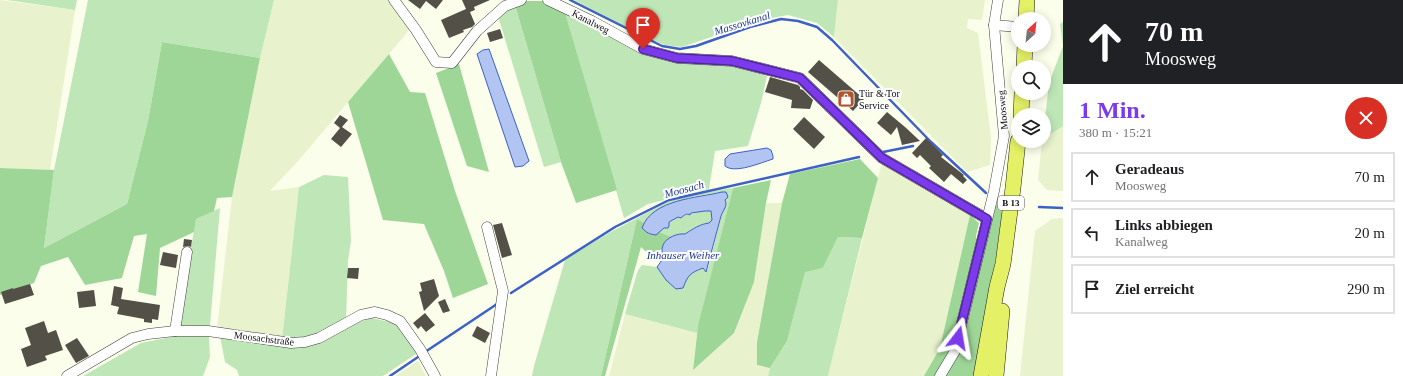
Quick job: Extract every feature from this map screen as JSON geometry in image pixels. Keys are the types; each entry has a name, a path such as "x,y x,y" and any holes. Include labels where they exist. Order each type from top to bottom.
{"main road":[{"path":"1026,12 1027,0"},
{"name":"B 13","path":"981,376 997,287 1003,264 1014,188 1017,148"},
{"name":"B 13","path":"996,376 1004,280 1003,264"}],"street":[{"path":"394,0 416,30 436,62 452,63 478,31 505,6 520,0"},
{"name":"Kanalweg","path":"548,0 592,21 643,49 677,58 732,61 800,78 882,158 987,219"},
{"name":"Moosweg","path":"940,376 955,351 994,191 1004,136 994,26 998,0"},
{"path":"994,26 1011,27"},
{"path":"487,228 503,291 491,376"},
{"path":"175,331 187,252"},
{"name":"Moosachstraße","path":"67,376 132,338 148,334 208,330 298,343 319,338 361,315 375,312 387,315 400,321 420,349 435,376"}],"green space":[{"path":"0,0 75,10 50,170 0,168"},
{"path":"7,0 77,0 75,10"},
{"path":"88,0 274,0 260,58 162,42 148,121 127,204 44,248 54,170"},
{"path":"274,0 390,0 411,28 298,161 270,191 299,187 282,339 217,329 232,197 260,58"},
{"path":"574,0 838,0 834,37 817,23 788,15 761,20 682,47 665,45 647,38"},
{"path":"838,0 985,0 982,20 968,19 967,28 978,33 991,138 990,165 967,172 834,37"},
{"path":"526,1 547,1 564,9 617,190 576,203 561,162 515,5"},
{"path":"515,5 561,162 544,167 498,16"},
{"path":"564,9 641,50 737,66 767,76 761,103 748,146 715,151 709,189 648,204 624,218"},
{"path":"1063,22 1063,46 1060,24"},
{"path":"162,42 260,58 232,197 217,198 214,211 196,219 194,232 160,248 156,296 138,292 147,234 134,236 122,278 85,285 68,257 41,266 34,283 0,295 0,168 54,170 44,248 127,204 148,121"},
{"path":"1063,46 1063,126 1051,134 1051,108 1046,108 1047,100 1051,100 1051,78"},
{"path":"389,54 410,92 425,93 455,191 488,284 453,298 444,271 424,224 383,220 348,102"},
{"path":"459,64 489,172 467,166 436,73"},
{"path":"1063,126 1063,191 1047,190 1038,180 1041,148 1051,148 1051,135"},
{"path":"860,159 878,178 862,238 838,237 823,268 805,272 787,341 770,368 757,365 757,342 782,203 790,174"},
{"path":"882,162 970,215 940,348 924,376 828,376"},
{"path":"324,175 348,177 351,241 348,261 346,320 349,325 372,318 398,324 419,352 383,376 239,376 237,370 225,362 220,336 282,339 299,187"},
{"path":"771,180 754,282 734,333 693,370 698,326 733,188"},
{"path":"733,188 697,333 625,314 638,270 642,265 657,267 666,280 684,285 689,276 694,272 703,268 706,272 726,204 722,192 695,197 671,204 664,207 644,223 637,219 601,376 532,376 565,260 607,234 669,201"},
{"path":"766,203 782,203 757,342 757,365 770,368 768,376 609,376 625,314 697,333 693,369 754,282"},
{"path":"996,204 1002,212 1000,233 975,376 945,376 960,350"},
{"path":"220,208 209,337 210,357 203,376 83,376 141,343 176,336 196,219"},
{"path":"701,211 711,211 712,220 709,223 685,234 672,237 659,232 674,219"},
{"path":"970,215 979,223 976,236 977,242 952,347 946,360 935,376 924,376 940,348"},
{"path":"1063,218 1063,376 1020,376 1035,231 1052,219"},
{"path":"637,219 644,223 642,228 649,234 659,232 672,237 663,244 662,249 654,253 645,251 641,247 605,376 601,376"},
{"path":"838,237 862,238 828,376 768,376 770,368 787,341 805,271 823,268"},
{"path":"418,361 426,376 395,376"}],"water":[{"path":"489,49 529,161 523,166 515,167 477,54 483,50"},
{"path":"767,148 771,150 773,159 755,165 735,169 725,166 725,159 730,154"},
{"name":"Inhauser Weiher","path":"726,192 728,197 725,200 726,206 721,216 706,272 703,268 695,271 688,277 683,288 676,289 666,280 657,267 662,259 664,242 672,236 685,234 709,223 712,220 711,211 691,213 690,215 688,214 681,218 678,217 669,222 668,228 664,228 656,235 648,233 642,228 647,218 665,205 689,198"}],"building":[{"path":"408,0 443,0 436,9 426,1 420,9"},
{"path":"462,0 490,0 474,7 475,10 470,12 475,24 472,27 449,38 441,20 466,9"},
{"path":"500,29 503,38 490,42 487,33"},
{"path":"819,60 864,99 853,111 808,72"},
{"path":"770,77 798,85 800,89 813,100 810,109 791,108 792,100 765,92"},
{"path":"887,112 920,141 902,145 897,127 891,135 877,123"},
{"path":"340,115 348,120 342,127 352,134 341,147 331,139 340,128 334,123"},
{"path":"804,117 825,137 814,149 793,129"},
{"path":"926,138 943,155 941,157 964,175 963,176 967,180 963,184 951,174 944,182 929,168 931,166 920,155 917,158 912,153"},
{"path":"502,223 512,255 502,258 493,225"},
{"path":"184,239 192,240 191,247 183,247"},
{"path":"163,252 178,255 176,268 160,265"},
{"path":"348,268 359,268 358,279 347,278"},
{"path":"434,279 439,296 424,311 419,292 422,291 420,283"},
{"path":"30,284 34,295 5,304 1,292"},
{"path":"114,286 123,288 121,299 160,305 158,320 152,319 152,323 144,322 144,319 117,314 119,307 111,305"},
{"path":"94,290 96,306 79,308 77,292"},
{"path":"445,299 450,311 443,313 438,302"},
{"path":"425,313 435,325 426,332 421,326 418,329 413,323"},
{"path":"44,321 48,333 56,330 63,350 45,356 47,360 27,367 21,349 31,345 25,328"},
{"path":"477,326 490,333 485,343 472,336"},
{"path":"77,338 89,356 76,363 65,345"}],"waterway":[{"name":"Massovkanal","path":"570,0 662,46 680,49 696,46 750,27 781,19 798,21 817,27 832,40 931,142 986,193"},
{"name":"Moosach","path":"883,152 913,146"},
{"name":"Moosach","path":"511,293 615,227 669,200 859,157"},
{"name":"Moosach","path":"1039,207 1063,208"},
{"name":"Moosach","path":"425,352 497,304"},
{"name":"Moosach","path":"390,376 421,355"}],"place":[{"name":"Tür & Tor Service","path":"846,99"}],"route":[{"path":"643,49 677,58 732,61 800,78 882,158 987,219 958,338"}]}
